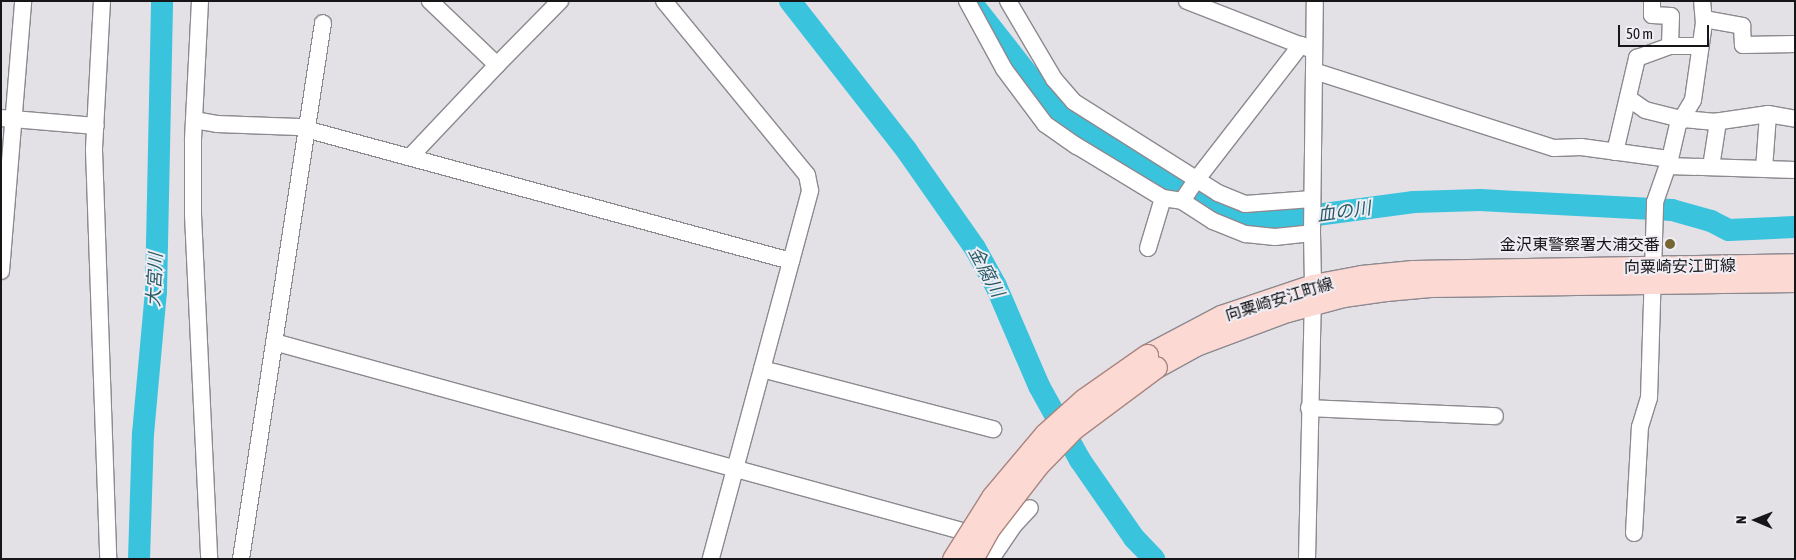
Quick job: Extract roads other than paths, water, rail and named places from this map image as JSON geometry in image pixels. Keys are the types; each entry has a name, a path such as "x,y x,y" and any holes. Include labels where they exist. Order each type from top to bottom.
{"main road":[{"name":"向粟崎安江町線","path":"1653,275 1795,264"},
{"name":"向粟崎安江町線","path":"953,559 992,497 1045,434 1084,399 1152,361 1221,316 1313,294 1362,276 1413,271 1653,275 1795,280"},
{"name":"向粟崎安江町線","path":"972,559 990,527 1050,452 1074,428 1152,361"}],"street":[{"path":"1,271 7,119 23,1"},
{"path":"102,1 96,126 99,316 108,559"},
{"path":"200,1 194,120 193,215 209,559"},
{"path":"430,1 497,65"},
{"path":"410,157 560,1"},
{"path":"664,1 807,175 810,191 711,559"},
{"path":"967,1 1004,69 1045,124 1077,146 1163,198 1182,201 1213,221 1246,234 1275,237 1312,233"},
{"path":"1008,1 1054,79 1074,102 1218,193 1245,204 1312,199"},
{"path":"1187,1 1308,48"},
{"path":"1307,559 1313,294 1314,71 1308,48 1314,1"},
{"path":"1652,1 1652,16 1671,16 1670,46"},
{"path":"1634,533 1640,427 1649,398 1655,211 1678,125 1693,100 1704,20 1702,1"},
{"path":"1704,20 1742,26 1743,45 1795,44"},
{"path":"240,559 323,23"},
{"path":"1615,152 1637,58 1670,46 1700,46"},
{"path":"1182,201 1196,179 1308,48"},
{"path":"1314,71 1554,148 1581,147 1669,163 1711,167 1795,170"},
{"path":"1628,98 1645,110 1682,118 1718,122 1768,114 1795,119"},
{"path":"1764,169 1768,114"},
{"path":"7,119 96,126"},
{"path":"194,120 217,124 307,129 791,260"},
{"path":"1711,167 1718,122"},
{"path":"1148,248 1163,198"},
{"path":"274,342 1002,542"},
{"path":"762,369 993,429"},
{"path":"1309,408 1494,416"},
{"path":"991,559 1002,542 1030,508"}],"waterway":[{"name":"大宮川","path":"139,559 143,434 156,292 162,1"},
{"name":"金腐川","path":"790,1 907,151 975,248 996,286 1039,386 1080,460 1134,538 1154,559"},
{"name":"血の川","path":"971,2 1054,108 1093,137 1223,211 1245,219 1294,218 1414,202 1480,200 1672,210 1711,221 1729,230 1795,227"}],"place":[{"name":"金沢東警察署大浦交番","path":"1670,244"}]}
